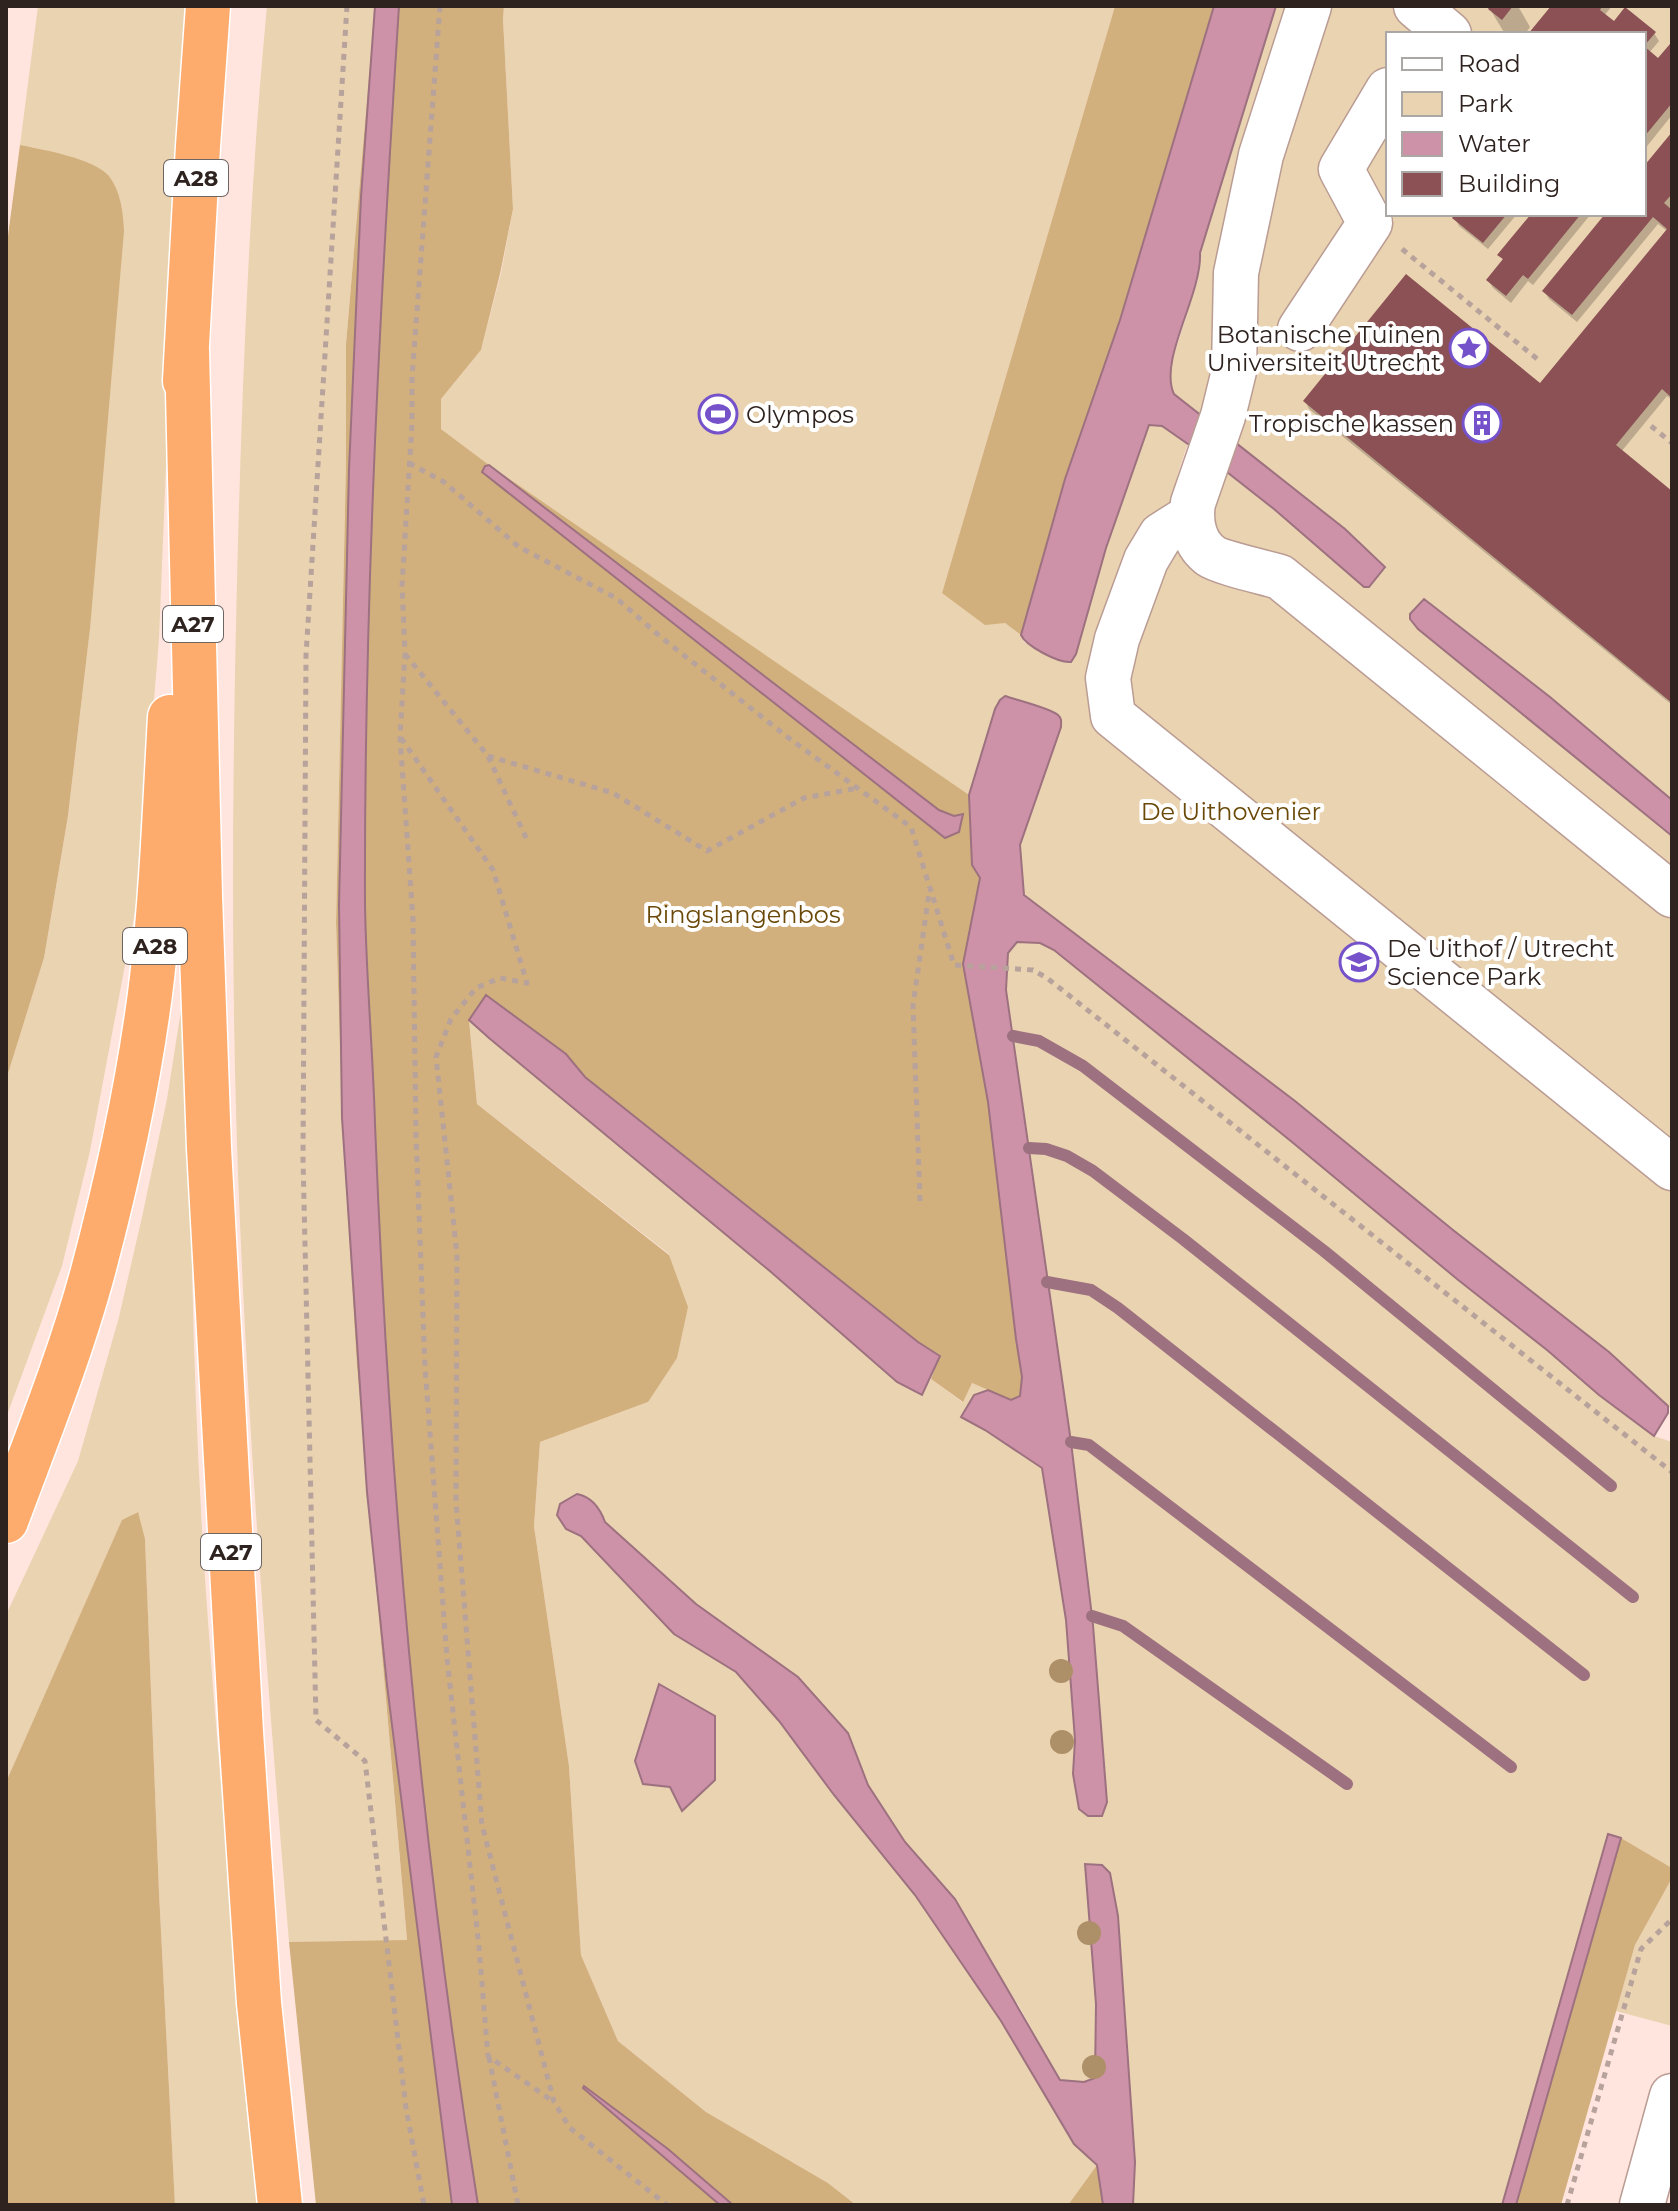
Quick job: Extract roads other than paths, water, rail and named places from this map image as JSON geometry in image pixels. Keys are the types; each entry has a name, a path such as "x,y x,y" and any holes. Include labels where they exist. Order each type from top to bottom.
{"highway":[{"name":"A28","path":"6,1521 52,1397 91,1277 121,1157 151,979 161,876 198,146 208,6"},
{"name":"A27","path":"187,350 209,1148 259,2003 280,2205"}],"lane":[{"path":"1309,6 1261,155 1236,273 1234,371 1223,416 1193,503 1191,516 1195,536 1211,557 1280,577 1672,895"},
{"path":"1300,329 1370,223 1341,169 1386,93"},
{"path":"1191,516 1161,535 1146,560 1117,639 1108,678 1113,716 1672,1168"},
{"path":"1654,2190 1672,2096"}],"water":[{"path":"375,6 399,6 370,566 365,791 365,903 381,1260 410,1666 440,1936 478,2205 452,2205 387,1685 367,1492 342,1118 339,905 349,469 361,197"},
{"path":"1214,6 1276,6 1200,253 1195,288 1172,364 1174,394 1345,529 1385,567 1369,587 1364,587 1218,465 1162,426 1149,425 1106,548 1076,654 1071,662 1065,662 1036,649 1021,635 1065,479 1120,320"},
{"path":"489,465 939,810 954,816 963,814 959,832 945,838 482,472"},
{"path":"1424,599 1550,697 1672,800 1672,836 1418,629 1410,614"},
{"path":"1005,696 1048,710 1061,720 1020,845 1024,895 1295,1101 1609,1352 1668,1406 1668,1413 1654,1436 1599,1395 1054,950 1040,943 1017,942 1008,953 1006,990 1071,1442 1093,1625 1107,1802 1102,1816 1088,1816 1079,1809 1073,1774 1075,1740 1066,1620 1042,1468 961,1417 974,1395 988,1390 1011,1400 1020,1396 1022,1377 988,1102 963,964 980,878 972,865 969,795 995,709"},
{"path":"486,995 566,1054 585,1077 918,1342 940,1356 922,1395 897,1382 771,1272 469,1020"},
{"path":"577,1494 591,1500 605,1522 696,1604 798,1677 848,1733 868,1785 905,1842 955,1899 1060,2080 1084,2082 1095,2078 1096,2004 1085,1864 1102,1865 1110,1873 1118,1916 1135,2162 1133,2205 1103,2205 1097,2165 1074,2144 1001,2021 915,1895 779,1721 736,1672 674,1634 581,1536 566,1529 557,1515 560,1504"},
{"path":"659,1684 715,1716 715,1780 682,1811 670,1787 643,1784 635,1761"},
{"path":"1608,1834 1621,1838 1516,2205 1502,2205"},
{"path":"584,2086 668,2149 733,2205 720,2205"}],"waterway":[{"path":"1013,1036 1039,1041 1083,1066 1324,1251 1611,1486"},
{"path":"1029,1148 1046,1149 1067,1156 1093,1171 1633,1597"},
{"path":"1047,1282 1091,1290 1118,1308 1584,1675"},
{"path":"1071,1442 1089,1445 1511,1767"},
{"path":"1092,1616 1123,1626 1347,1784"}],"place":[{"name":"Botanische Tuinen Universiteit Utrecht","path":"1469,348"},
{"name":"Olympos","path":"718,414"},
{"name":"Tropische kassen","path":"1482,423"},
{"name":"De Uithof / Utrecht Science Park","path":"1359,962"}],"park label":[{"name":"De Uithovenier","path":"1231,811"},
{"name":"Ringslangenbos","path":"743,914"}]}
